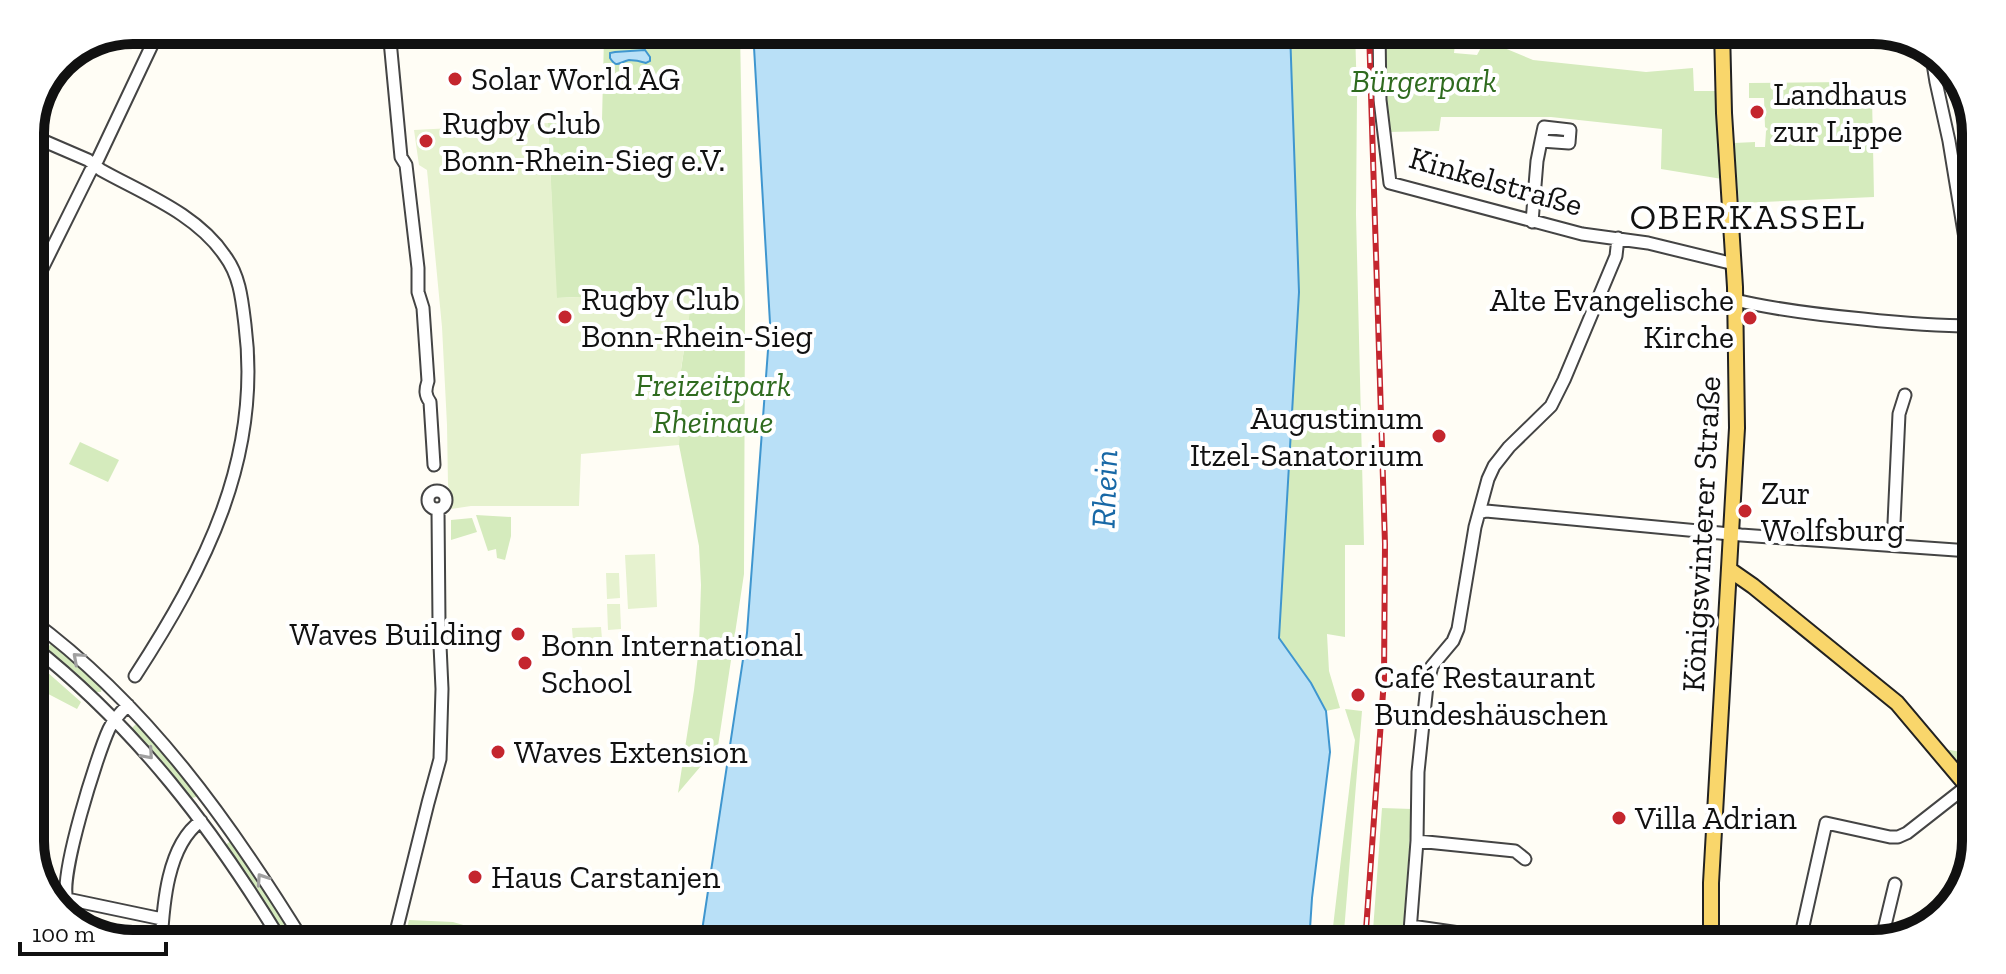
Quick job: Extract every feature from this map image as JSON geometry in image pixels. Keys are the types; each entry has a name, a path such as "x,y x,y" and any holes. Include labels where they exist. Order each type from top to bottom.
{"main road":[{"name":"Königswinterer Straße","path":"1711,930 1711,883 1737,428 1734,264 1722,44"},
{"path":"1730,570 1897,703 1962,780"}],"street":[{"path":"44,265 152,44"},
{"path":"390,44 401,157 406,165 418,292 423,308 428,381 426,396 430,402 434,465"},
{"name":"Kinkelstraße","path":"1379,44 1380,100 1390,183 1582,234 1618,238 1734,264"},
{"path":"1934,68 1962,220"},
{"path":"44,141 88,160 194,223 224,254 239,284 248,347 248,387 243,428 228,495 190,586 135,676"},
{"path":"1532,222 1541,141"},
{"path":"1411,930 1418,772 1427,685 1432,666 1453,641 1458,629 1488,479 1509,447 1551,406 1616,256 1618,238"},
{"path":"1735,300 1807,314 1962,326"},
{"path":"1893,545 1899,414 1905,395"},
{"path":"396,930 440,759 442,689 438,510"},
{"path":"1479,513 1486,511 1731,534 1962,550"},
{"path":"44,630 114,691 175,757 223,819 296,930"},
{"path":"44,655 101,704 166,775 247,886 274,930"},
{"path":"101,704 114,691"},
{"path":"128,705 110,726 99,755 80,818 64,890 67,899 162,919"},
{"path":"1802,930 1826,823 1898,837 1962,790"},
{"path":"192,809 208,798"},
{"path":"162,930 169,879 191,828 223,819"},
{"path":"1417,841 1515,851 1525,859"},
{"path":"1884,929 1895,884"},
{"path":"1411,926 1439,930"}],"green space":[{"name":"Freizeitpark Rheinaue","path":"604,44 740,44 745,308 744,574 718,746 678,793 699,647 701,585 699,546 679,445 681,370 692,293 556,298 548,123 602,120"},
{"path":"1290,44 1355,44 1364,545 1345,545 1345,637 1327,634 1329,671 1340,708 1326,711 1311,683 1279,638 1299,292"},
{"name":"Bürgerpark","path":"1384,44 1455,44 1454,53 1477,55 1483,44 1495,44 1533,60 1646,72 1693,68 1694,91 1717,91 1722,179 1661,169 1662,129 1551,117 1441,117 1439,131 1387,132"},
{"path":"1847,82 1846,94 1872,96 1874,197 1739,203 1734,143 1755,142 1755,147 1765,147 1768,129 1765,127 1764,98 1749,98 1749,83"},
{"name":"Rugby Club Bonn-Rhein-Sieg","path":"548,123 557,298 693,292 681,369 679,445 581,454 579,506 471,506 451,509 442,327 427,170 419,165 414,130"},
{"path":"80,442 119,460 108,482 69,464"},
{"path":"476,515 511,517 511,536 505,560 497,558 496,549 488,551"},
{"path":"472,518 477,532 451,540 451,520"},
{"path":"655,554 657,607 628,609 625,555"},
{"path":"606,573 619,573 620,598 607,599"},
{"path":"607,604 620,604 621,629 608,630"},
{"path":"601,627 602,639 573,641 572,628"},
{"path":"52,642 102,687 101,692 95,692 46,650"},
{"path":"44,669 81,702 77,709 44,692"},
{"path":"1345,709 1362,711 1344,930 1333,930 1355,740"},
{"path":"136,719 163,749 196,797 188,796 131,729"},
{"path":"1944,749 1962,752 1962,770"},
{"path":"1382,808 1412,809 1403,930 1373,930"},
{"path":"232,840 291,930 279,930 224,846"},
{"path":"409,920 453,922 481,930 406,930"}],"water":[{"name":"Rhein","path":"754,44 1290,44 1299,292 1279,638 1311,683 1326,711 1330,752 1310,930 702,930 747,633 770,323"},
{"path":"645,50 650,57 646,63 629,60 616,64 610,58 610,53"}],"railway":[{"path":"1366,930 1384,679 1385,544 1369,44"}],"place":[{"name":"Solar World AG","path":"455,79"},
{"name":"Landhaus zur Lippe","path":"1757,112"},
{"name":"Rugby Club Bonn-Rhein-Sieg e.V.","path":"426,141"},
{"name":"Rugby Club Bonn-Rhein-Sieg","path":"565,317"},
{"name":"Alte Evangelische Kirche","path":"1750,318"},
{"name":"Augustinum Itzel-Sanatorium","path":"1439,436"},
{"name":"Zur Wolfsburg","path":"1745,511"},
{"name":"Waves Building","path":"518,634"},
{"name":"Bonn International School","path":"525,663"},
{"name":"Café Restaurant Bundeshäuschen","path":"1358,695"},
{"name":"Waves Extension","path":"498,752"},
{"name":"Villa Adrian","path":"1619,818"},
{"name":"Haus Carstanjen","path":"475,877"}],"district":[{"name":"OBERKASSEL","path":"1748,216"}]}
